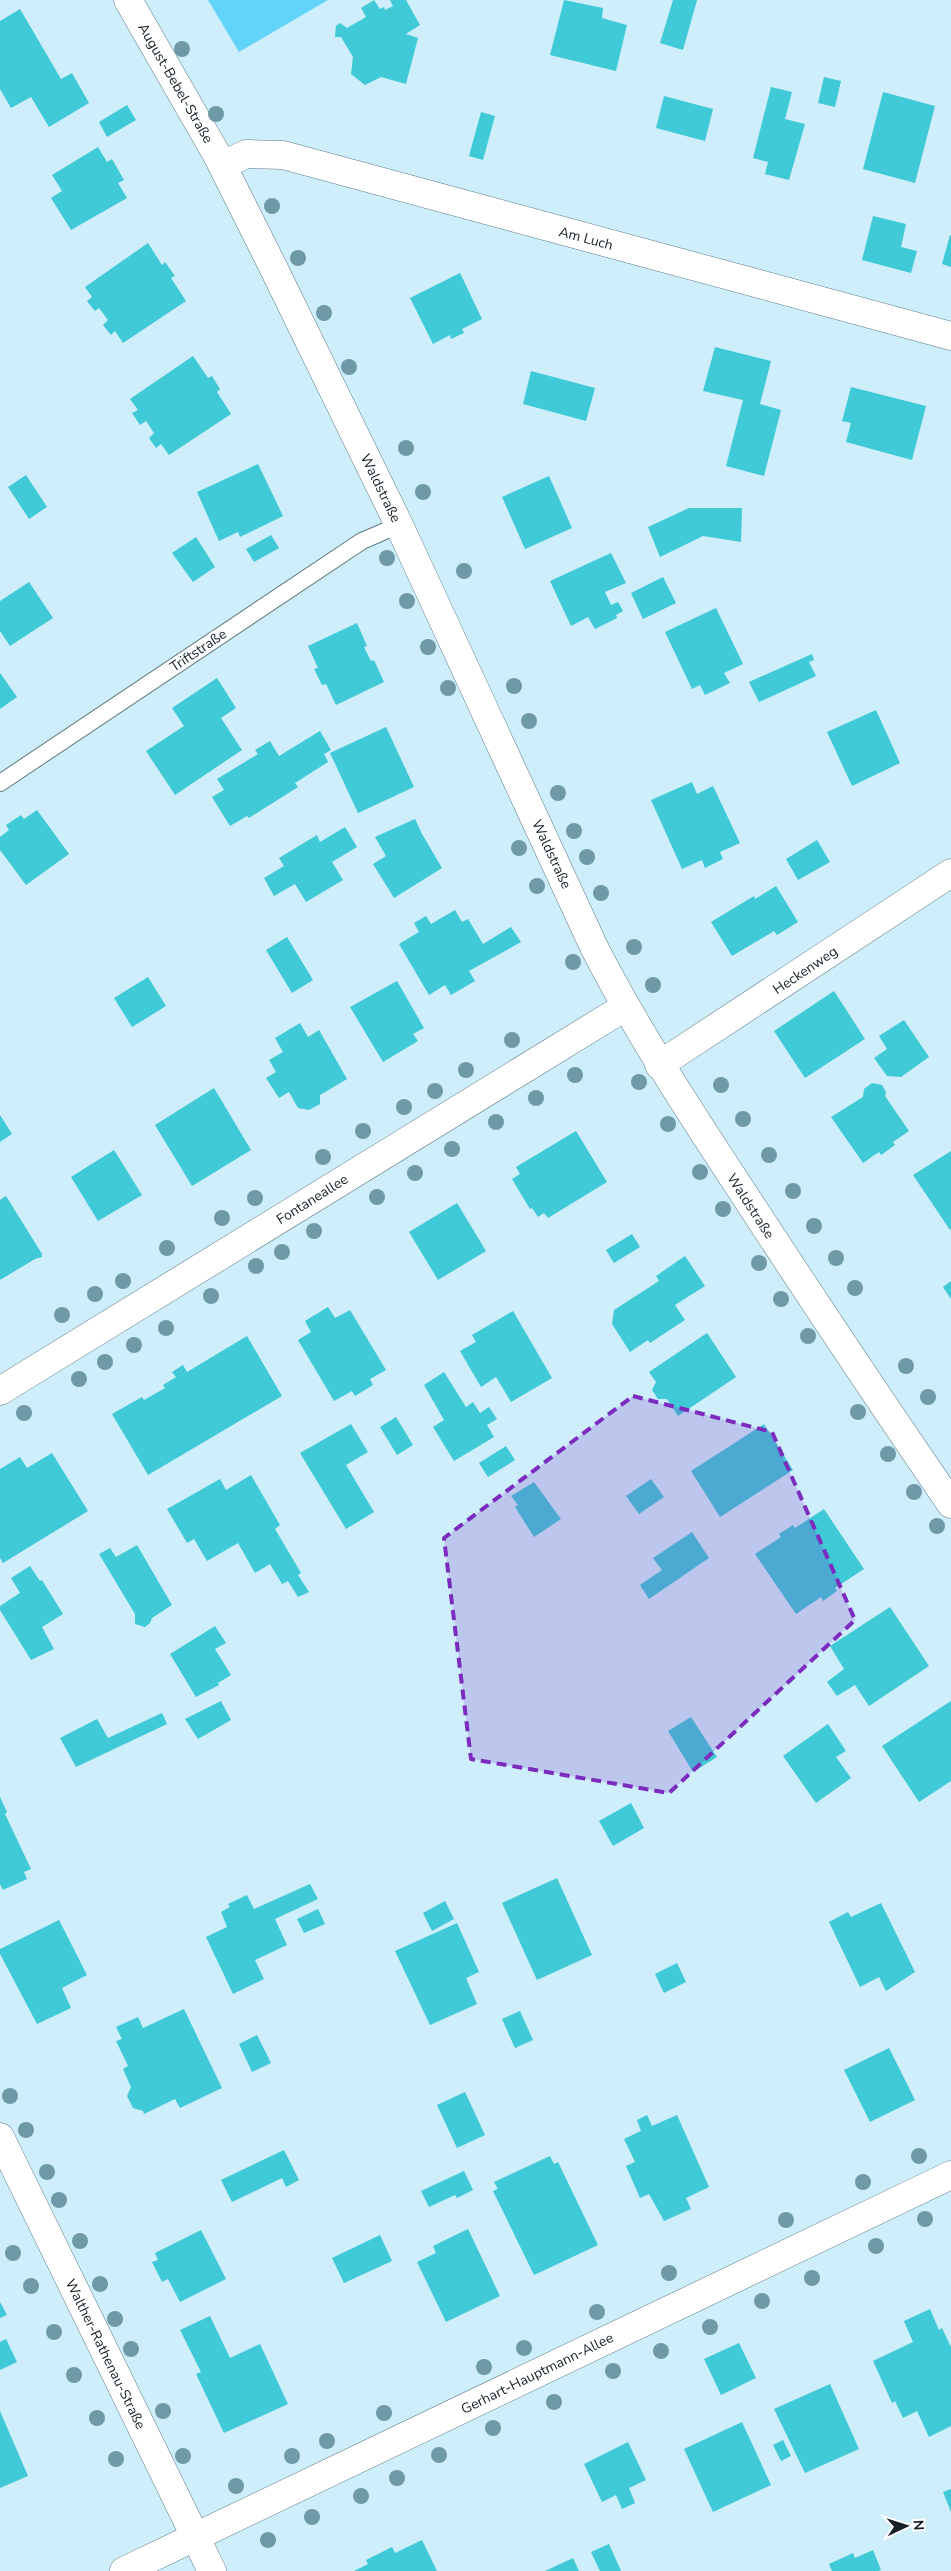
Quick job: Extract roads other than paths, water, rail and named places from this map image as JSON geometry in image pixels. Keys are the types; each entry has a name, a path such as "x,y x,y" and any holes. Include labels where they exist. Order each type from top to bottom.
{"street":[{"name":"August-Bebel-Straße","path":"128,0 223,165"},
{"name":"Am Luch","path":"223,165 246,154 283,155 951,336"},
{"name":"Waldstraße","path":"223,165 399,525 594,946 625,1007 659,1065 792,1269 951,1504"},
{"name":"Heckenweg","path":"659,1065 951,873"},
{"name":"Fontaneallee","path":"0,1391 625,1007"},
{"name":"Walther-Rathenau-Straße","path":"0,2137 212,2571"},
{"name":"Gerhart-Hauptmann-Allee","path":"124,2571 951,2175"}],"lane":[{"name":"Triftstraße","path":"0,783 362,541 399,525"}]}
